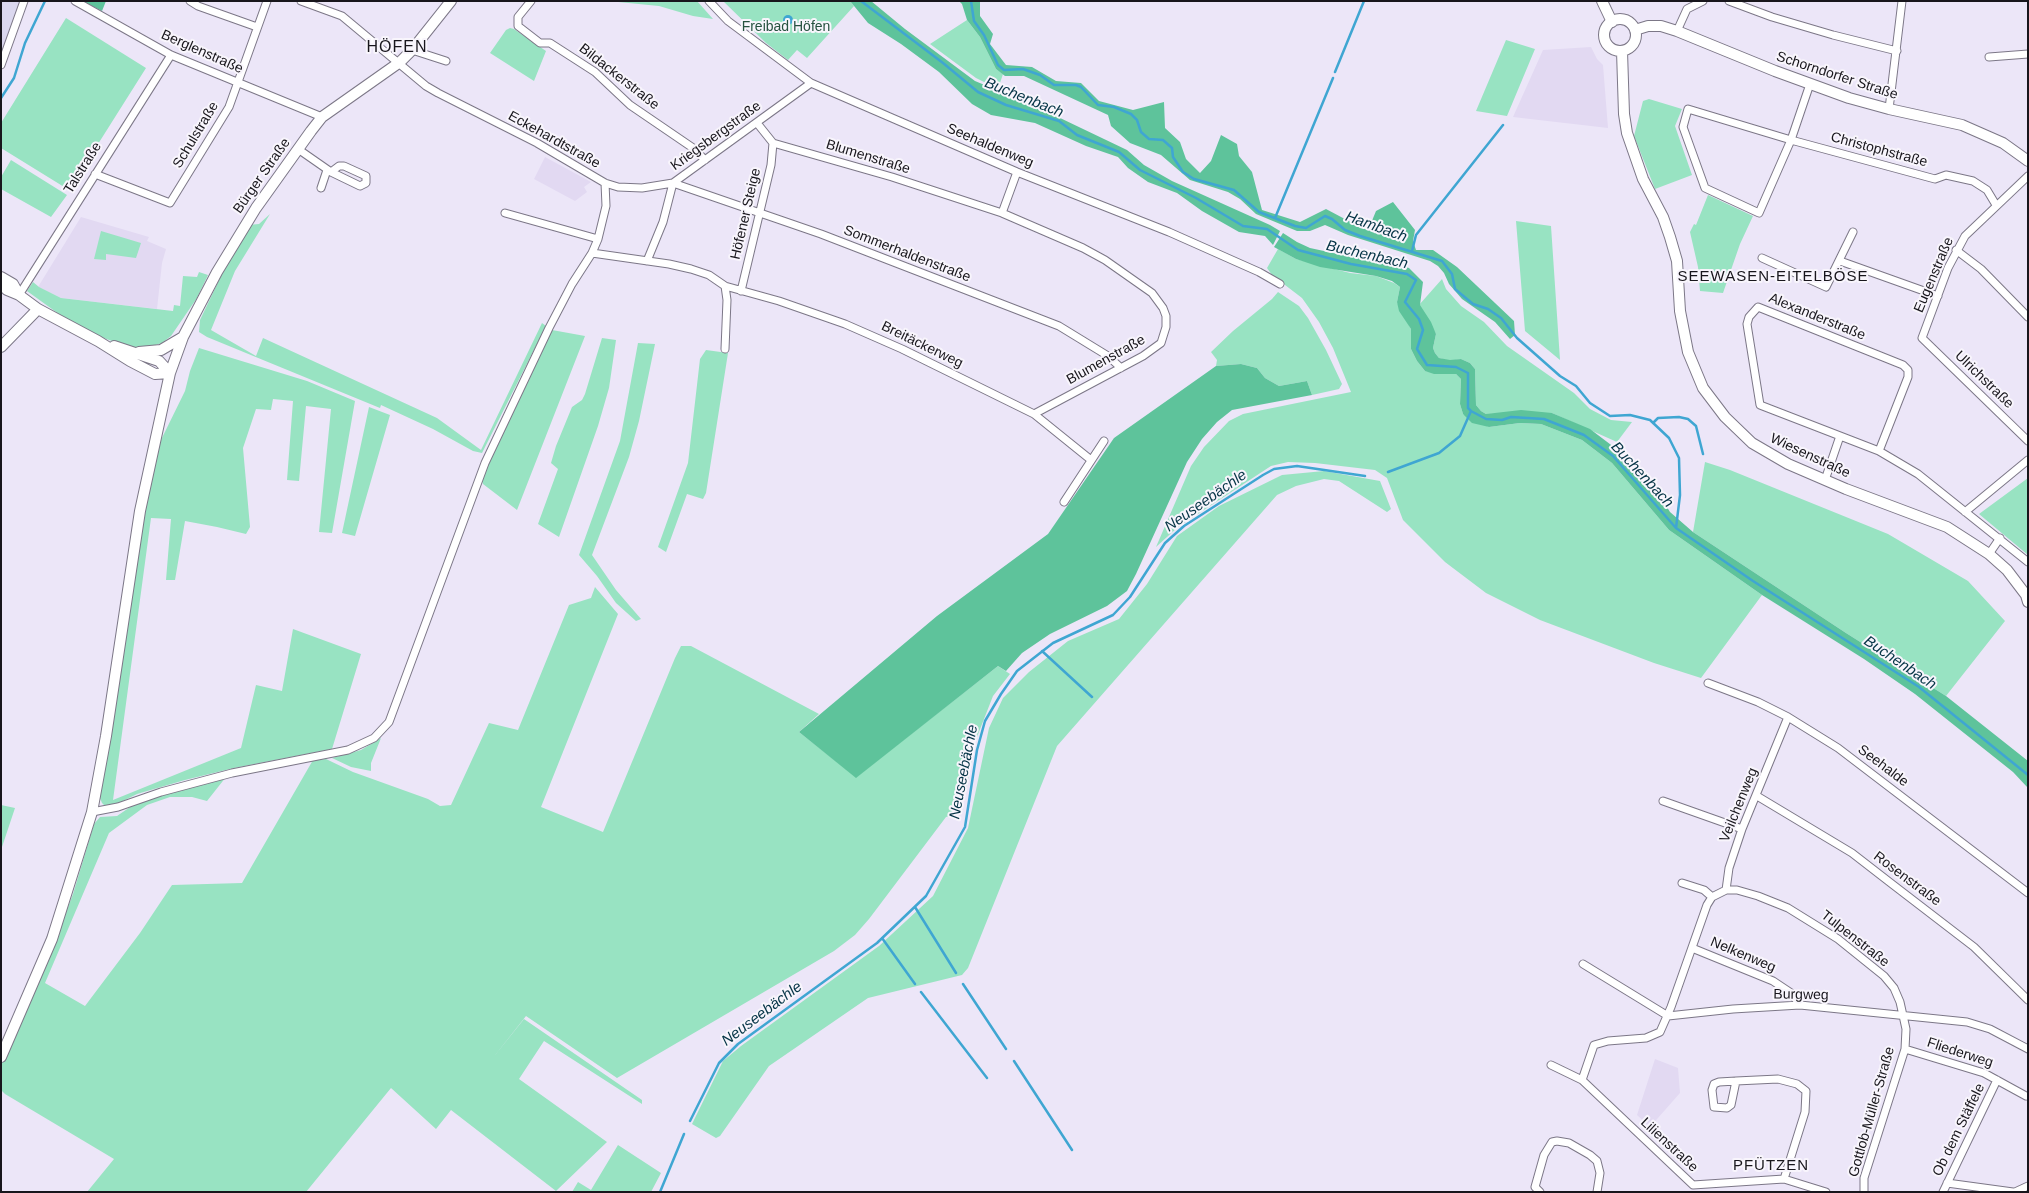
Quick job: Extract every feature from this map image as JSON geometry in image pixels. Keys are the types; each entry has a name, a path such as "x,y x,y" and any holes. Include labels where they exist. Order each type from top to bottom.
{"street":[{"path":"1,65 24,1"},
{"name":"Berglenstraße","path":"75,1 171,55 322,117"},
{"path":"190,1 198,6 257,27"},
{"name":"Schulstraße","path":"95,174 170,203 229,107 267,1"},
{"name":"Eckehardtstraße","path":"92,812 118,807 161,792 232,772 348,750 374,738 389,722 484,463 549,328 572,284 592,253 598,239 606,206 605,183 537,143 438,94 426,86 400,62 342,16 301,1"},
{"name":"Bürger Straße","path":"1,1057 52,939 92,812 106,736 133,548 170,373 183,337 232,247 256,208 322,117 400,62 412,50 451,1"},
{"name":"Bildackerstraße","path":"531,1 518,18 518,26 540,43 550,43 595,72 630,104 693,148 705,160"},
{"name":"Seehaldenweg","path":"708,1 728,21 811,82 1016,172 1169,232 1259,272 1280,284"},
{"path":"1602,1 1612,22"},
{"path":"1677,31 1687,9 1703,1"},
{"path":"1729,1 1772,17 1832,35 1897,51"},
{"path":"1889,109 1902,1"},
{"path":"1618,20 1628,21 1635,30 1636,37 1634,43 1622,51 1612,48 1605,42 1604,32 1612,22 1618,20"},
{"name":"Schorndorfer Straße","path":"1635,30 1648,26 1661,26 1810,84 1889,109 1962,125 2003,143 2028,161"},
{"path":"412,50 446,61"},
{"name":"Wiesenstraße","path":"1622,51 1624,114 1627,133 1643,179 1663,218 1677,261 1680,311 1688,352 1703,388 1724,417 1752,443 1788,464 1825,480 1947,527 1989,554 2007,570 2026,595 2028,602"},
{"path":"1989,57 2028,54"},
{"name":"Talstraße","path":"19,295 171,55"},
{"name":"Kriegsbergstraße","path":"605,183 618,187 642,188 673,183 811,82"},
{"path":"1791,140 1810,84"},
{"name":"Christophstraße","path":"1791,140 1760,212 1705,188 1683,127 1688,109 1791,140 1935,179 1946,174 1973,181 1987,190 1996,206"},
{"path":"757,123 774,143"},
{"name":"Blumenstraße","path":"774,143 892,177 1002,213 1083,248 1100,257 1135,280 1159,300 1164,308 1166,327 1161,343 1121,368 1034,414"},
{"name":"Höfener Steige","path":"741,291 771,165 774,143"},
{"path":"2003,143 2028,153"},
{"path":"298,149 329,171 321,188"},
{"path":"1002,213 1016,172"},
{"name":"Eugenstraße","path":"1922,338 1956,250 1965,236 2028,176"},
{"path":"648,261 663,222 673,183"},
{"name":"Sommerhaldenstraße","path":"673,183 759,214 821,234 1059,326 1108,356 1121,368"},
{"path":"505,213 598,239"},
{"path":"1762,258 1826,287 1840,262 1853,232"},
{"path":"1956,250 1981,269 2028,317"},
{"name":"Breitäckerweg","path":"592,253 648,261 691,270 710,276 725,286 779,301 845,324 902,349 1034,414 1091,460"},
{"path":"1840,262 1938,296"},
{"path":"1,278 13,284 19,295"},
{"path":"1,284 7,290 19,295 38,309 155,374 170,373"},
{"path":"725,286 727,300 725,349"},
{"name":"Alexanderstraße","path":"1758,307 1903,365 1908,370 1908,377 1878,451 1840,436 1760,405 1747,324 1749,316 1758,307"},
{"path":"1,347 38,309"},
{"path":"125,350 142,353 161,350 183,337"},
{"name":"Ulrichstraße","path":"1922,338 2028,441"},
{"path":"98,342 159,361 170,373"},
{"path":"1825,480 1840,436"},
{"path":"1064,502 1104,441"},
{"path":"1878,451 1918,474 2000,538 2028,562"},
{"path":"1965,512 2028,460"},
{"path":"1989,554 2000,538"},
{"name":"Seehalde","path":"1708,683 1758,702 1788,717 1838,748 2028,893"},
{"name":"Veilchenweg","path":"1726,890 1729,868 1742,829 1757,796 1788,717"},
{"name":"Rosenstraße","path":"1757,796 1852,853 1974,947 2028,1000"},
{"path":"1663,801 1742,829"},
{"path":"1682,883 1704,890 1712,897"},
{"path":"1582,1080 1594,1045 1608,1041 1646,1038 1660,1032 1668,1016 1707,905 1712,897 1726,890"},
{"name":"Tulpenstraße","path":"1726,890 1737,890 1788,908 1838,939 1884,976 1894,988 1900,1002 1903,1015"},
{"name":"Nelkenweg","path":"1692,948 1773,981 1791,993 1800,1005"},
{"path":"1583,964 1668,1016"},
{"name":"Burgweg","path":"1668,1016 1733,1009 1800,1005 1967,1022 1990,1029 2028,1049"},
{"name":"Gottlob-Müller-Straße","path":"1864,1192 1864,1178 1905,1049 1906,1029 1903,1015"},
{"name":"Fliederweg","path":"1905,1049 1984,1073 2026,1096"},
{"name":"Lilienstraße","path":"1551,1066 1582,1080 1692,1189 1784,1179 1826,1192"},
{"path":"1736,1081 1731,1105 1727,1108 1714,1107 1712,1103 1714,1084 1736,1081 1778,1079 1797,1084 1806,1092 1805,1112 1784,1179"},
{"name":"Ob dem Stäffele","path":"1943,1192 1997,1080"},
{"path":"1540,1192 1536,1187 1544,1155 1552,1142 1557,1141 1569,1143 1590,1155 1597,1161 1600,1173 1597,1192"},
{"path":"1947,1183 2014,1192 2028,1186"}],"shaded area":[{"path":"1,1 20,1 1,54"},
{"path":"1591,47 1597,59 1603,65 1608,128 1513,117 1543,50"},
{"path":"545,157 591,182 584,187 587,192 575,201 534,179"},
{"path":"81,217 149,237 147,241 166,249 162,263 157,309 61,298 38,287"},
{"path":"1655,1059 1678,1068 1680,1093 1650,1127 1637,1115"}],"green space":[{"path":"82,1 106,1 102,11"},
{"path":"608,1 697,1 713,19 693,16 659,6"},
{"name":"Freibad Höfen","path":"723,1 850,1 854,6 807,58 797,50 788,60 766,43"},
{"path":"850,1 871,1 905,29 975,81 1035,106 1127,150 1144,165 1172,181 1270,225 1280,231 1273,245 1265,236 1239,232 1202,211 1177,193 1148,182 1128,168 1118,157 1086,146 1035,123 991,115 972,104 939,72 901,44 868,23"},
{"path":"959,1 980,1 980,16 993,34 990,44 1006,65 1032,67 1056,81 1081,83 1099,101 1133,110 1164,102 1165,128 1180,142 1186,159 1200,173 1211,161 1221,135 1237,144 1239,156 1252,172 1262,210 1300,222 1326,209 1358,226 1369,228 1376,211 1393,202 1415,230 1413,241 1416,250 1433,250 1457,267 1514,321 1515,335 1510,339 1495,322 1462,299 1449,284 1444,273 1438,266 1430,261 1348,235 1325,225 1310,231 1297,231 1256,214 1240,199 1228,192 1190,180 1161,155 1130,143 1111,126 1108,115 1024,76 1005,76 996,69 980,37 967,20 962,4"},
{"path":"66,18 146,68 69,190 1,148 1,123"},
{"path":"967,20 980,37 996,69 1003,74 998,89 976,78 930,44"},
{"path":"510,28 514,29 546,51 534,81 490,53 506,30"},
{"path":"1506,40 1535,49 1507,116 1476,111"},
{"path":"1649,99 1682,109 1675,126 1692,175 1655,189 1634,136 1643,101"},
{"path":"11,160 67,195 51,217 1,189 1,177"},
{"path":"1708,195 1753,216 1740,244 1723,293 1700,291 1698,267 1690,232 1694,224 1696,225"},
{"path":"270,214 235,271 211,330 256,356 263,338 437,418 481,450 542,323 546,326 482,453 473,451 433,429 381,405 380,408 207,337 199,332 200,320 230,257 248,225 259,224"},
{"path":"1516,221 1551,226 1560,360 1525,331"},
{"path":"101,231 141,243 136,258 106,254 106,260 94,259"},
{"path":"1283,233 1310,248 1347,256 1391,262 1409,268 1423,282 1420,305 1431,322 1436,334 1433,348 1435,353 1439,358 1450,360 1461,359 1470,363 1475,369 1476,405 1481,411 1486,414 1521,410 1552,413 1590,429 1631,460 1649,478 1670,512 1693,532 1846,633 1946,696 2028,761 2028,788 2013,772 1915,694 1864,659 1762,595 1669,530 1612,463 1582,440 1541,424 1520,423 1489,427 1472,423 1463,414 1460,404 1461,379 1456,374 1434,374 1425,371 1417,361 1411,349 1411,329 1399,311 1397,302 1400,287 1392,281 1376,276 1320,267 1296,259 1274,247"},
{"path":"1278,249 1296,259 1350,273 1376,276 1400,287 1397,302 1411,329 1411,349 1417,361 1425,371 1456,374 1461,379 1460,404 1463,414 1489,427 1520,423 1541,424 1582,440 1612,463 1669,530 1762,595 1701,678 1654,663 1540,620 1486,593 1445,562 1403,520 1387,478 1375,470 1315,463 1288,462 1271,466 1178,527 1156,547 1191,466 1204,447 1229,421 1243,414 1351,392 1333,348 1319,322 1302,298 1272,275 1267,268"},
{"path":"199,272 208,275 197,298 171,336 162,343 138,350 92,334 63,317 27,291 33,282 39,287 61,298 173,311 174,305 180,306 183,276 197,277"},
{"path":"1442,279 1446,289 1461,306 1484,322 1507,346 1574,393 1590,409 1611,420 1632,422 1617,442 1552,413 1486,414 1481,411 1476,405 1475,369 1470,363 1461,359 1450,361 1439,358 1433,348 1436,334 1419,305"},
{"path":"1278,292 1299,306 1308,318 1326,350 1342,384 1339,389 1312,395 1307,381 1279,386 1265,378 1257,368 1241,364 1216,366 1217,360 1211,352 1233,331 1272,299"},
{"path":"552,330 585,336 517,510 483,484 481,477"},
{"path":"602,338 616,340 609,388 598,426 559,537 538,524 558,469 551,463 556,446 572,407 582,400 585,394"},
{"path":"638,343 655,344 639,421 629,457 592,555 616,590 641,619 636,621 616,603 597,576 579,555 620,441"},
{"path":"199,348 307,381 355,401 332,533 319,532 331,409 306,406 299,481 287,480 293,401 273,399 271,410 256,409 243,448 250,527 246,534 185,521 175,580 166,580 171,519 151,518 113,800 241,748 256,685 282,691 293,629 361,654 332,749 234,768 185,780 137,794 113,806 106,807 100,798 144,518 159,444 185,391 190,371"},
{"path":"706,350 728,353 706,493 703,499 687,494 666,552 658,547 688,463 700,359"},
{"path":"1241,364 1257,368 1265,378 1279,386 1307,381 1312,395 1232,410 1217,422 1202,439 1187,462 1127,591 1107,606 1050,634 1022,653 1006,671 998,666 856,778 799,732 937,616 1048,534 1114,438 1216,366"},
{"path":"369,407 390,415 355,536 342,533"},
{"path":"1705,462 1730,470 1888,534 1968,581 2005,621 1946,696 1846,633 1693,532"},
{"path":"1324,471 1380,481 1391,509 1387,512 1339,481 1324,479 1296,486 1277,495 1057,746 968,968 962,975 868,998 769,1066 720,1136 716,1138 692,1124 723,1061 741,1046 879,946 933,896 968,828 989,728 1003,698 1029,672 1068,641 1119,619 1147,584 1177,536 1219,506 1282,475"},
{"path":"2028,478 2028,555 1979,514"},
{"path":"595,587 618,614 541,807 603,832 675,658 681,646 691,646 819,714 799,732 856,777 998,666 1010,674 993,696 975,742 967,785 958,814 946,817 869,919 855,935 834,951 617,1078 526,1016 492,1059 524,1019 642,1100 642,1104 544,1041 519,1079 607,1142 556,1191 451,1110 436,1129 391,1088 306,1192 87,1192 114,1159 5,1094 1,1090 1,1065 39,982 73,894 94,824 100,817 117,816 139,801 226,777 207,801 192,797 170,797 147,805 109,833 45,983 85,1006 140,933 172,885 242,883 313,760 326,759 353,772 428,799 440,806 451,805 489,723 518,730 569,605 591,598"},
{"path":"381,738 371,763 371,771 351,767 332,758 361,750"},
{"path":"1,805 15,808 1,850"},
{"path":"618,1145 661,1173 651,1192 572,1192 578,1182 591,1190"}],"water":[{"path":"786,15 790,15 792,16 792,24 786,25 783,22 783,18"}],"waterway":[{"path":"1,98 14,78 25,43 45,1"},
{"name":"Buchenbach","path":"861,1 943,63 978,92 1006,105 1059,121 1077,135 1119,152 1140,170 1196,198 1243,226 1267,229 1298,250 1351,264 1407,274 1416,280 1405,302 1419,319 1423,330 1417,349 1427,365 1456,367 1468,373 1468,408 1471,411 1486,419 1502,420 1511,417 1544,419 1584,435 1613,456 1676,528 1753,581 1919,687 2028,775"},
{"name":"Hambach","path":"971,1 974,21 984,35 998,65 1004,70 1023,69 1040,75 1054,85 1076,85 1081,87 1098,105 1114,107 1131,114 1137,120 1141,132 1149,139 1163,140 1172,148 1173,157 1183,172 1194,179 1234,190 1259,212 1295,226 1306,228 1325,216 1332,219 1345,230 1360,236 1442,261 1452,274 1455,289 1473,304 1488,309 1501,318 1517,338 1560,376 1576,386 1590,403 1610,416 1630,415 1650,420 1669,438 1679,458 1680,495 1676,528"},
{"path":"1335,72 1364,1"},
{"path":"1275,218 1333,78"},
{"path":"1412,251 1416,235 1503,125"},
{"name":"Neuseebächle","path":"1388,472 1439,453 1460,436 1471,411"},
{"path":"1653,423 1658,418 1679,417 1688,419 1696,426 1703,454"},
{"name":"Neuseebächle","path":"690,1121 719,1063 738,1044 877,943 926,896 965,827 977,750 985,721 1017,671 1053,643 1113,615 1130,597 1165,543 1184,526 1263,475 1274,469 1297,466 1365,476"},
{"path":"1042,651 1092,697"},
{"path":"915,907 956,973"},
{"path":"882,938 915,984"},
{"path":"963,984 1006,1049"},
{"path":"921,992 987,1078"},
{"path":"1014,1061 1072,1150"},
{"name":"Neuseebächle","path":"660,1192 684,1134"}],"district":[{"name":"HÖFEN","path":"397,48"},
{"name":"SEEWASEN-EITELBÖSE","path":"1773,277"},
{"name":"PFÜTZEN","path":"1771,1166"}]}
